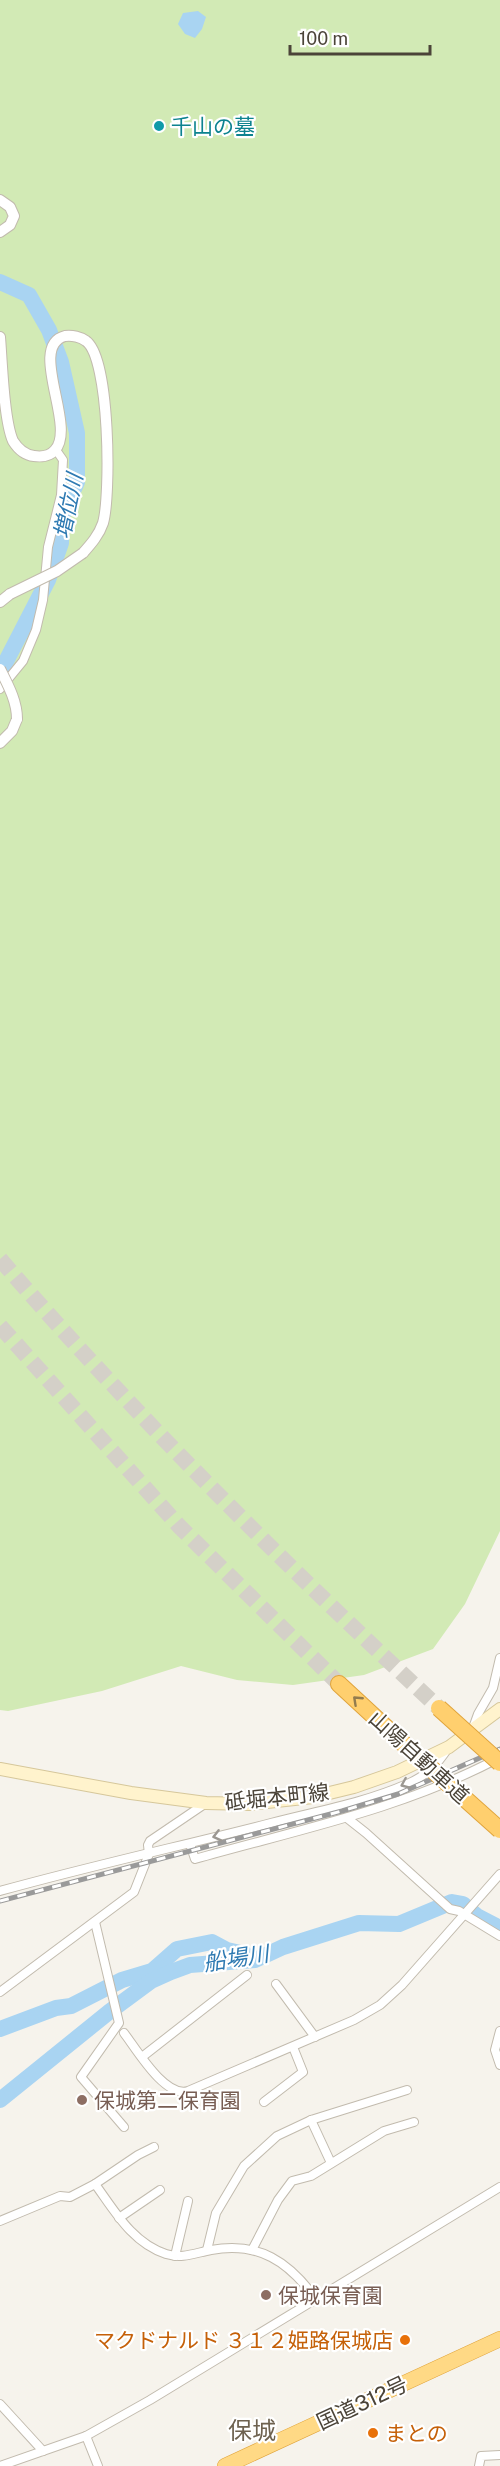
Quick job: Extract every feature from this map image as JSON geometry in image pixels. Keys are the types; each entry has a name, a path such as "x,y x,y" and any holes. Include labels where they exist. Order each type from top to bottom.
{"highway":[{"name":"山陽自動車道","path":"339,1684 500,1830"},
{"path":"439,1708 500,1763"},
{"name":"国道312号","path":"225,2466 500,2339"}],"main road":[{"name":"砥堀本町線","path":"0,1769 131,1793 206,1803 249,1804 313,1797 354,1787 397,1772 449,1747 500,1709"}],"street":[{"path":"0,200 10,207 14,216 10,225 0,232"},
{"path":"0,337 12,439 19,450 30,456 41,457 56,450 60,440 61,428 50,353 56,341 65,336 78,337 88,342 96,356 102,384 108,465 107,498 103,524 97,537 83,553 57,571 10,594 0,602"},
{"path":"0,689 23,661 36,630 43,600 48,547 61,495 63,460 56,450"},
{"path":"0,669 17,708 17,719 12,731 0,743"},
{"path":"473,1728 493,1688 500,1658"},
{"path":"0,1891 80,1868 149,1854 369,1798 408,1784 426,1773 438,1764 449,1747"},
{"path":"190,1844 195,1859 347,1818 427,1792 500,1758"},
{"path":"0,1992 134,1893 149,1854 147,1845 150,1841 206,1803"},
{"path":"347,1818 450,1909 459,1911 500,1936"},
{"path":"124,2033 169,2088 184,2092 293,2047 354,2020 380,2005 402,1985 500,1874"},
{"path":"95,1922 119,2024 81,2077 124,2127"},
{"path":"142,2057 247,1975"},
{"path":"276,1984 315,2037"},
{"path":"500,2031 495,2050 500,2065"},
{"path":"264,2103 303,2072 293,2047"},
{"path":"207,2250 216,2213 249,2160 277,2136 311,2120 407,2090"},
{"path":"311,2120 332,2163"},
{"path":"252,2250 278,2200 292,2181 308,2178 384,2131 414,2122"},
{"path":"0,2221 60,2196 70,2197 154,2147"},
{"path":"95,2184 119,2218 145,2243 175,2256 226,2248 252,2250 274,2257 287,2266 316,2299"},
{"path":"0,2466 86,2436 500,2187"},
{"path":"119,2218 160,2190"},
{"path":"175,2256 188,2201"},
{"path":"0,2404 43,2451"},
{"path":"86,2436 98,2466"},
{"path":"479,2466 481,2456 500,2455"}],"green space":[{"path":"0,0 500,0 500,1531 465,1604 433,1649 364,1675 293,1685 237,1680 181,1666 102,1691 8,1711 0,1710"}],"water":[{"path":"198,11 206,17 202,29 195,38 185,34 178,24 183,13"}],"waterway":[{"name":"増位川","path":"0,282 29,295 49,330 61,362 77,433 77,482 62,516 61,543 48,580 0,673"},
{"name":"船場川","path":"0,2100 151,1981 190,1965 255,1960 283,1947 359,1923 399,1924 452,1902 463,1904 477,1916 500,1928"},
{"path":"0,2029 56,2008 71,2006 122,1980 152,1971 177,1949 212,1942 227,1950 245,1954"}],"tunnel":[{"path":"0,1259 105,1376 213,1490 439,1708"},
{"path":"0,1326 179,1526 339,1684"}],"railway":[{"path":"0,1901 342,1811 398,1794 500,1749"}],"place":[{"name":"千山の墓","path":"159,126"},
{"name":"保城第二保育園","path":"82,2100"},
{"name":"保城保育園","path":"266,2295"},
{"name":"マクドナルド ３１２姫路保城店","path":"405,2340"},
{"name":"まとの","path":"373,2433"}],"district":[{"name":"保城","path":"252,2430"}]}
